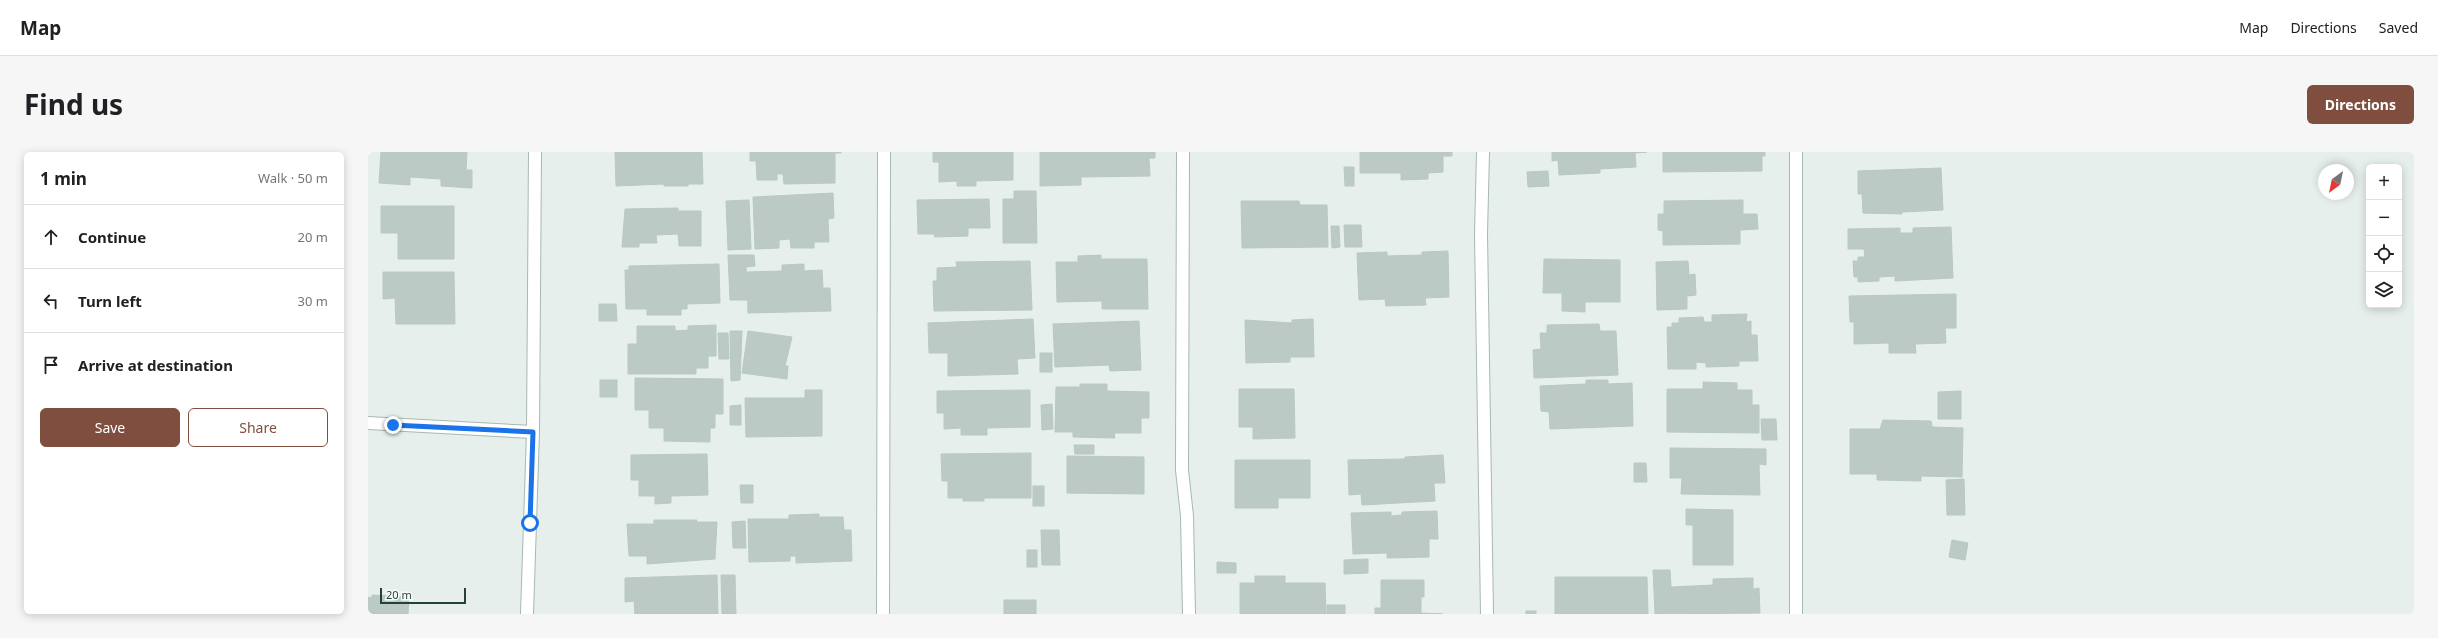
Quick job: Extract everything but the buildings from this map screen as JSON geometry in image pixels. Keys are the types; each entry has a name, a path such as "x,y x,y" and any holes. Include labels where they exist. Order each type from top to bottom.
{"street":[{"path":"527,614 533,432 535,152"},
{"path":"883,614 884,152"},
{"path":"1183,152 1182,470 1187,516 1188,614"},
{"path":"1483,152 1481,234 1487,614"},
{"path":"1796,152 1796,614"},
{"path":"368,423 533,432"}],"route":[{"path":"393,425 533,432 530,523"}]}
